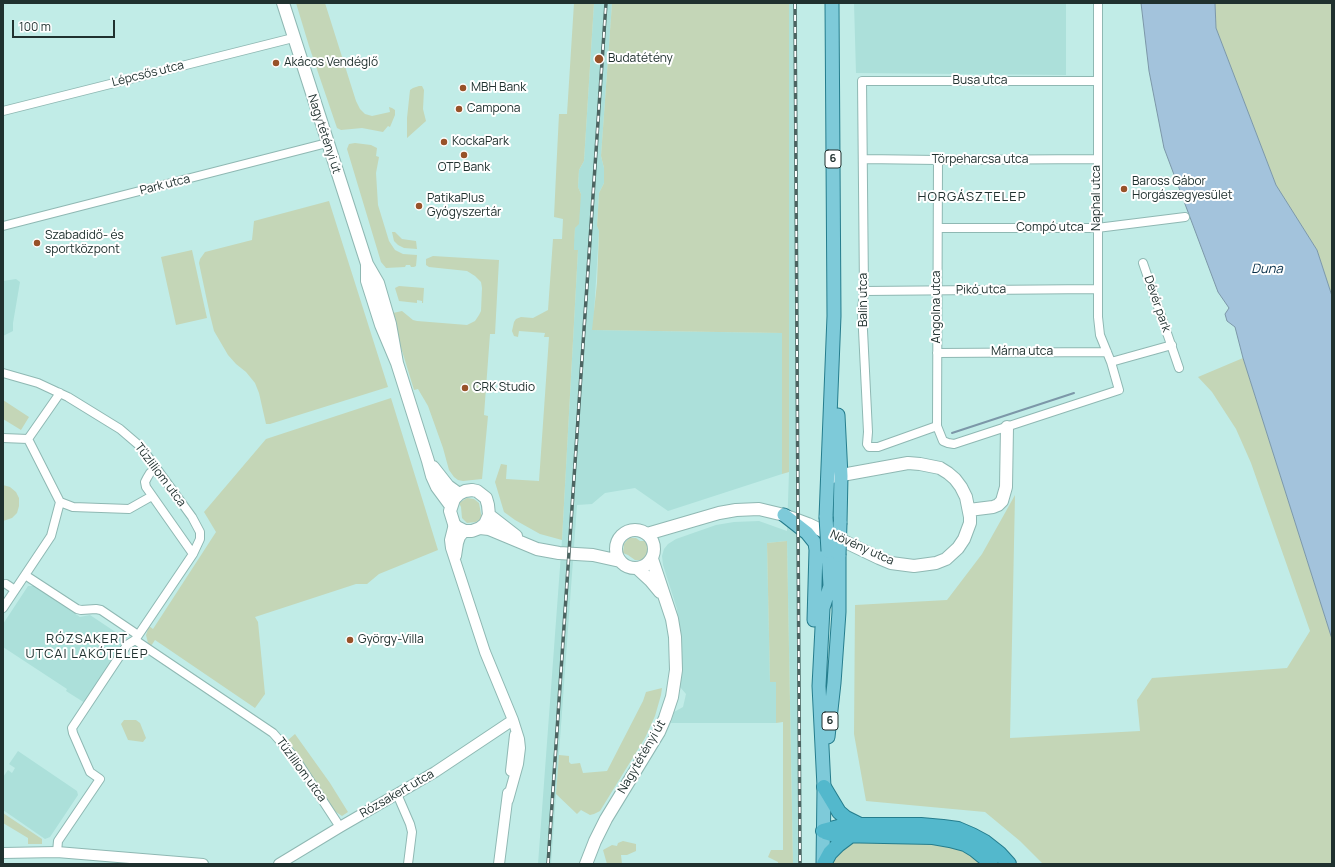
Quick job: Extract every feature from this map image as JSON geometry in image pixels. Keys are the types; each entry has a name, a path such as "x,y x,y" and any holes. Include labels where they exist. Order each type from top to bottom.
{"highway":[{"path":"824,783 840,812 846,818 860,825"},
{"path":"823,831 842,826 860,825 921,825 943,827 958,830 985,842 999,853 1009,864"},
{"path":"823,831 835,835 933,837 950,840 965,844 975,850 991,864"},
{"path":"823,864 830,853 850,836"}],"main road":[{"name":"Nagytétényi út","path":"283,3 293,38 367,264 378,283 390,324 398,364 432,476 437,487 451,506 451,516 454,524"},
{"name":"6","path":"823,864 824,783 819,686 823,608 830,586 834,553 840,523 841,476 834,316 832,3"},
{"name":"6","path":"824,783 834,683 839,612 834,553 826,517 834,316"},
{"path":"969,510 993,507 1002,501 1006,487 1006,427"},
{"name":"Nagytétényi út","path":"428,461 448,486 459,494"},
{"name":"Növény utca","path":"593,555 617,543 620,538 629,531 639,530 647,534 736,510 759,509 784,514 879,558 902,565 914,566 936,564 951,556 964,539 970,523 966,497 955,479 940,468 930,465 908,463 828,478"},
{"path":"451,506 454,499 459,494 472,490 482,494 486,498 488,505 489,515 480,528 472,531 465,531 454,524"},
{"path":"784,514 807,533 812,539 816,550 814,654 819,686"},
{"name":"Növény utca","path":"489,515 527,544"},
{"name":"Növény utca","path":"480,528 489,529 537,548 559,553 593,555 620,561 625,566 637,568 648,563 665,535 679,526"},
{"path":"647,534 654,542 653,553"},
{"path":"617,543 616,550 620,561"},
{"name":"Nagytétényi út","path":"586,864 606,819 659,732 672,697 676,670 675,637 672,618 664,597 653,553"},
{"name":"Nagytétényi út","path":"637,568 650,580 664,597"}],"street":[{"name":"Naphal utca","path":"1006,427 1119,390 1111,362 1100,335 1098,317 1098,3"},
{"name":"Lépcsős utca","path":"3,111 293,38"},
{"name":"Busa utca","path":"862,81 1098,81"},
{"name":"Balin utca","path":"862,81 864,291 862,310 868,432 867,444 868,447 878,447 937,426"},
{"name":"Park utca","path":"3,226 328,143"},
{"name":"Törpeharcsa utca","path":"863,159 1098,159"},
{"name":"Angolna utca","path":"938,160 937,426 943,441 948,444 954,444 1006,427"},
{"name":"Compó utca","path":"938,228 1097,228 1185,217"},
{"name":"Dévér park","path":"1143,263 1179,368"},
{"name":"Pikó utca","path":"864,291 1097,289"},
{"name":"Dévér park","path":"1111,362 1172,345"},
{"name":"Márna utca","path":"937,353 1107,352"},
{"name":"Tűzliliom utca","path":"3,373 38,382 76,400 128,435 141,447 192,517 200,532 200,539 193,554 137,638 127,645 72,728 90,772 100,778 58,841 57,852"},
{"path":"28,439 60,393"},
{"path":"3,438 28,439"},
{"path":"28,439 60,502 68,506 129,509 152,496"},
{"path":"156,468 150,473 145,482 146,487 193,554"},
{"path":"3,608 51,536 60,502"},
{"name":"Nagytétényi út","path":"454,524 450,540 456,566 490,663 513,720 520,748 520,756 508,800 499,864"},
{"name":"Nagytétényi út","path":"456,566 458,543 460,537 465,531"},
{"name":"Tűzliliom utca","path":"25,575 76,609 101,610 137,638 273,733 295,758 340,827"},
{"path":"4,585 15,590"},
{"name":"Rózsakert utca","path":"279,864 449,763 513,720"},
{"path":"397,794 412,832 408,864"},
{"path":"3,853 57,852 203,864"}],"shaded area":[{"path":"594,3 612,3 601,156 604,168 604,183 599,193 597,226 599,231 593,330 782,333 782,474 668,511 635,488 605,493 592,504 577,505 551,864 538,864 562,540 578,250 573,250 581,194 578,187 579,170 584,161"},
{"path":"789,3 797,3 802,864 793,864 787,541 767,543 770,682 776,682 776,723 671,723 674,712 683,707 686,694 680,687 682,657 677,609 663,565 662,556 664,549 668,544 676,539 716,525 734,522 759,521 787,531 789,472"},
{"path":"854,3 1066,3 1066,75 856,73"},
{"path":"16,279 20,282 13,331 3,336 3,281"},
{"path":"28,586 34,586 80,617 90,615 120,635 123,646 85,703 66,691 67,689 3,647 3,624"},
{"path":"18,751 77,791 78,795 50,837 45,839 3,810 3,777 8,770 12,773 15,768 9,764"}],"green space":[{"path":"296,3 325,3 356,101 360,109 365,114 372,116 390,112 389,107 392,108 395,110 395,115 390,127 388,126 383,132 362,128 341,130 337,128"},
{"path":"574,3 594,3 584,161 579,170 578,187 581,194 579,224 575,228 574,250 578,250 562,540 540,534 504,512 495,482 501,464 507,465 506,479 539,481 549,337 544,337 545,333 519,331 518,337 514,336 512,331 516,319 521,317 533,318 548,310 553,239 562,239 563,219 554,217 559,114 567,114"},
{"path":"612,3 789,3 789,472 782,474 782,333 592,330 597,283 599,231 597,226 599,193 604,183 604,168 601,156"},
{"path":"1215,3 1332,3 1332,296 1317,250 1276,185 1216,28"},
{"path":"422,86 424,90 423,109 426,121 407,138 407,118 410,90"},
{"path":"355,143 371,145 377,148 376,156 379,157 376,173 378,205 389,241 395,250 403,254 417,255 416,266 414,267 406,265 405,267 386,268 381,262 347,149 349,144"},
{"path":"329,201 388,387 266,424 259,393 255,383 228,355 214,331 199,263 200,259 205,252 252,240 254,221"},
{"path":"392,232 395,232 402,239 416,241 417,249 404,248 398,245 394,241"},
{"path":"192,250 207,318 176,325 161,257"},
{"path":"433,256 499,260 495,334 490,334 484,415 488,416 482,479 463,481 458,480 449,470 428,406 418,389 414,390 392,318 393,313 402,311 413,320 417,321 467,325 475,321 479,315 481,311 481,282 467,271 429,267 426,265 426,259"},
{"path":"399,286 424,288 423,303 422,301 417,300 417,303 399,301 395,288"},
{"path":"1243,358 1332,639 1332,864 1043,864 1020,841 985,812 866,801 854,734 855,605 947,600 982,554 1015,495 1010,738 1140,731 1137,700 1152,678 1287,668 1310,631 1251,463 1236,429 1212,392 1198,377"},
{"path":"391,398 438,550 379,574 367,584 356,584 255,617 258,622 265,694 255,708 155,640 151,646 148,643 146,635 149,626 153,629 216,532 204,512 266,439"},
{"path":"3,400 29,417 21,430 3,419"},
{"path":"3,485 10,487 16,492 19,498 19,506 17,513 12,518 3,521"},
{"path":"467,498 474,499 479,503 483,517 476,522 467,523 462,518 459,503"},
{"path":"629,538 647,541 648,551 645,557 641,560 635,560 623,553 624,544"},
{"path":"787,541 793,864 778,864 778,862 768,857 771,850 783,850 783,722 776,723 776,682 770,682 767,543"},
{"path":"662,688 655,716 645,738 600,811 590,815 581,810 577,814 556,794 559,755 569,756 569,762 571,764 580,763 583,773 607,771 643,701 646,692"},
{"path":"124,720 136,720 140,723 146,738 143,742 128,740 121,724"},
{"path":"295,734 330,783 348,812 342,816 333,810 288,740"},
{"path":"3,813 42,839 42,844 28,844 28,838 3,823"},
{"path":"623,841 636,844 636,851 627,855 621,855 622,864 607,864 603,850 612,845 617,846 618,843"},
{"path":"854,841 942,844 960,847 984,864 832,864 835,853"}],"water":[{"name":"Duna","path":"1141,3 1215,3 1216,28 1276,185 1317,250 1332,296 1332,639 1243,358 1235,327 1227,321 1225,314 1229,308 1218,292 1164,148 1149,71"}],"waterway":[{"path":"952,433 1074,393"}],"railway":[{"path":"548,864 606,3"},
{"path":"795,3 800,864"}],"place":[{"name":"Budatétény","path":"599,59"},
{"name":"Akácos Vendéglő","path":"276,63"},
{"name":"MBH Bank","path":"463,88"},
{"name":"Campona","path":"459,109"},
{"name":"KockaPark","path":"444,142"},
{"name":"OTP Bank","path":"464,155"},
{"name":"Baross Gábor Horgászegyesület","path":"1124,189"},
{"name":"PatikaPlus Gyógyszertár","path":"419,206"},
{"name":"Szabadidő- és sportközpont","path":"37,243"},
{"name":"CRK Studio","path":"465,388"},
{"name":"György-Villa","path":"350,640"}],"district":[{"name":"HORGÁSZTELEP","path":"972,197"},
{"name":"RÓZSAKERT UTCAI LAKÓTELEP","path":"87,646"}]}
